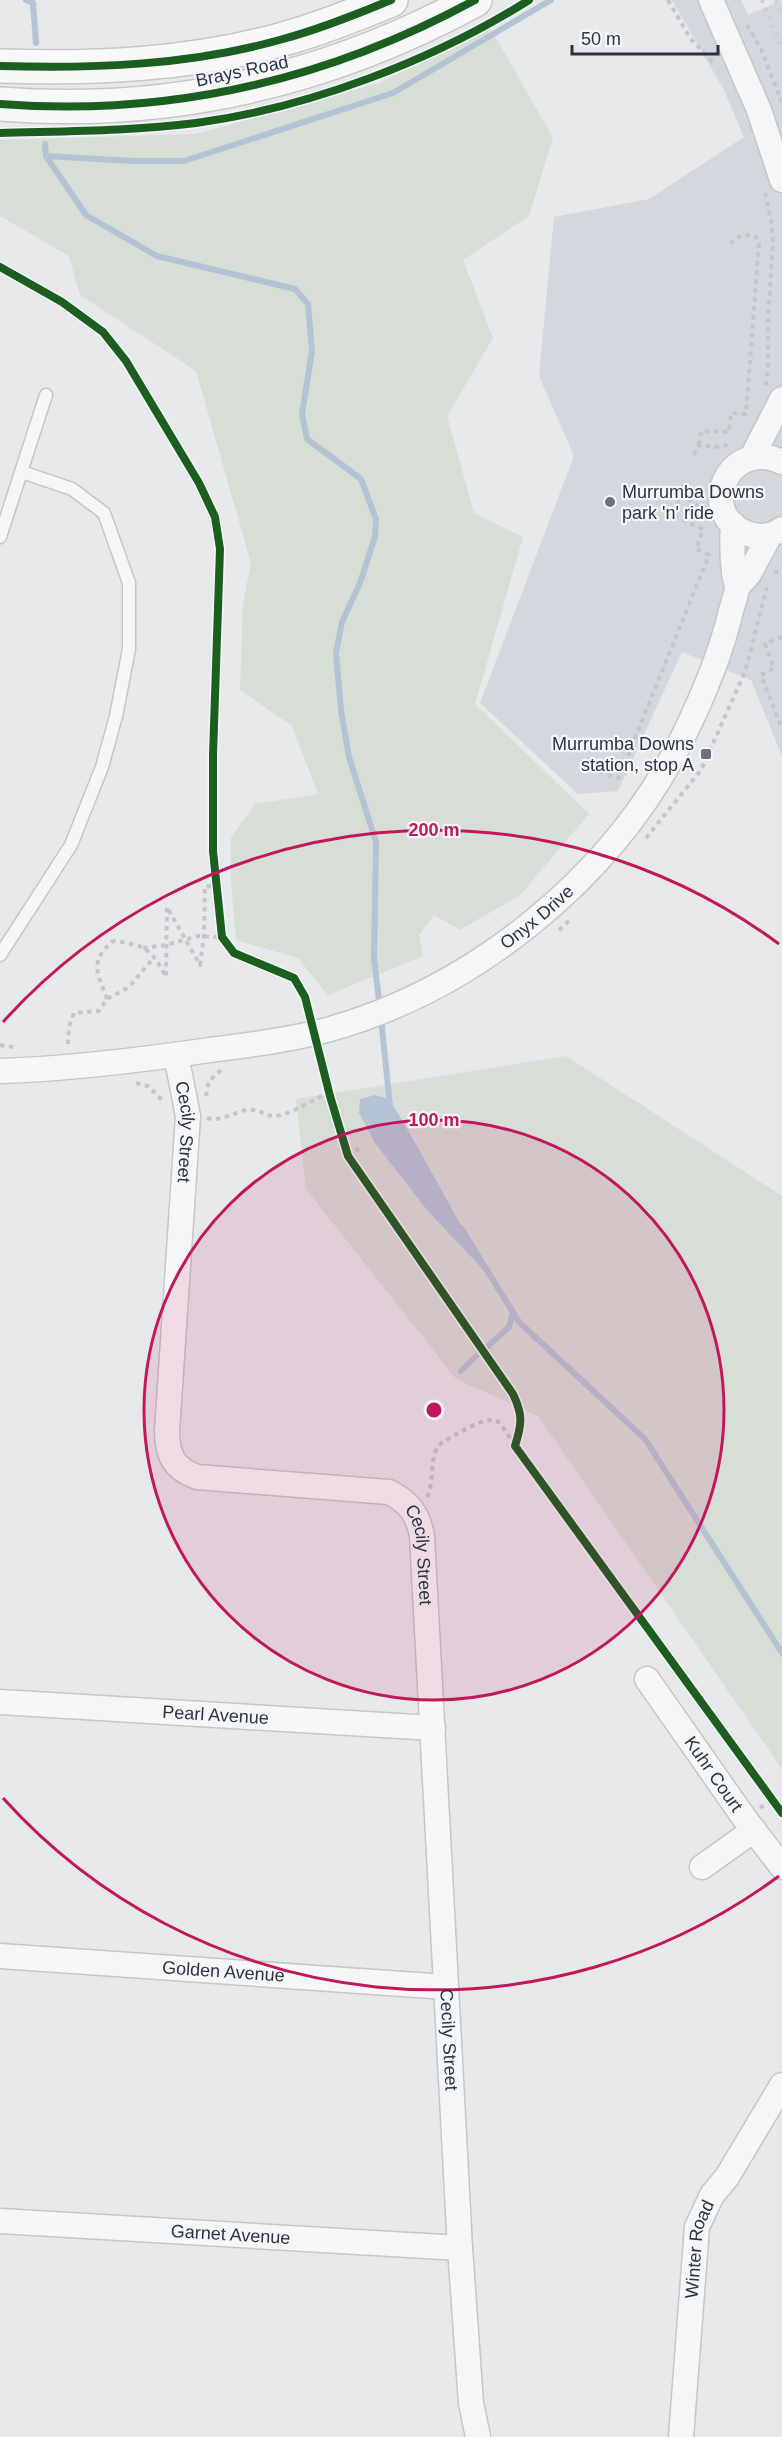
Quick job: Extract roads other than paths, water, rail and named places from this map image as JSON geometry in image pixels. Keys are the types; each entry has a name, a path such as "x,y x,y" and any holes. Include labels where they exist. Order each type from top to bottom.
{"main road":[{"name":"Brays Road","path":"0,66 97,66 192,57 282,40 342,21 391,0"},
{"name":"Brays Road","path":"0,104 55,107 137,104 216,93 265,83 315,70 371,50 428,25 475,0"}],"street":[{"path":"695,0 720,24"},
{"path":"711,0 759,110 773,184"},
{"path":"752,457 774,393"},
{"path":"776,532 750,534 733,525 723,509 721,490 735,465 752,457 772,458 782,462"},
{"name":"Onyx Drive","path":"176,1055 279,1040 328,1029 393,1005 448,980 497,949 542,914 596,864 637,813 668,765 713,672 737,587 733,568 733,525"},
{"name":"Onyx Drive","path":"737,587 749,574 776,532"},
{"name":"Cecily Street","path":"0,1071 56,1069 176,1055 196,1104 188,1116 167,1431 170,1456 176,1466 197,1477 377,1489 402,1498 413,1509 420,1522 460,2248 471,2403 478,2437"},
{"name":"Kuhr Court","path":"647,1679 782,1867"},
{"name":"Pearl Avenue","path":"0,1702 433,1728"},
{"path":"702,1867 754,1830"},
{"name":"Golden Avenue","path":"0,1956 446,1987"},
{"name":"Winter Road","path":"681,2437 697,2227 712,2194 727,2177 782,2085"},
{"name":"Garnet Avenue","path":"0,2221 460,2248"}],"lane":[{"path":"0,537 46,395"},
{"path":"0,955 72,845 102,767 116,716 129,649 129,582 104,513 72,489 22,472"}],"water":[{"path":"375,1095 389,1099 492,1279 427,1210 375,1143 359,1113 360,1099"}],"waterway":[{"path":"26,0 33,3 36,43"},
{"path":"46,156 133,161 184,161 393,93 551,0"},
{"path":"45,144 46,156 86,215 157,256 295,289 308,304 312,351 302,414 307,439 361,479 376,519 375,537 360,583 342,622 336,653 341,710 349,757 376,842 374,959 380,1008"},
{"path":"381,1018 390,1106"},
{"path":"461,1228 519,1322 645,1439 782,1653"},
{"path":"488,1346 509,1327 513,1312"},
{"path":"461,1371 478,1354"}],"railway":[{"path":"762,0 782,49"},
{"path":"776,0 782,16"}],"place":[{"name":"Murrumba Downs park 'n' ride","path":"610,502"},
{"name":"Murrumba Downs station, stop A","path":"706,754"}]}
